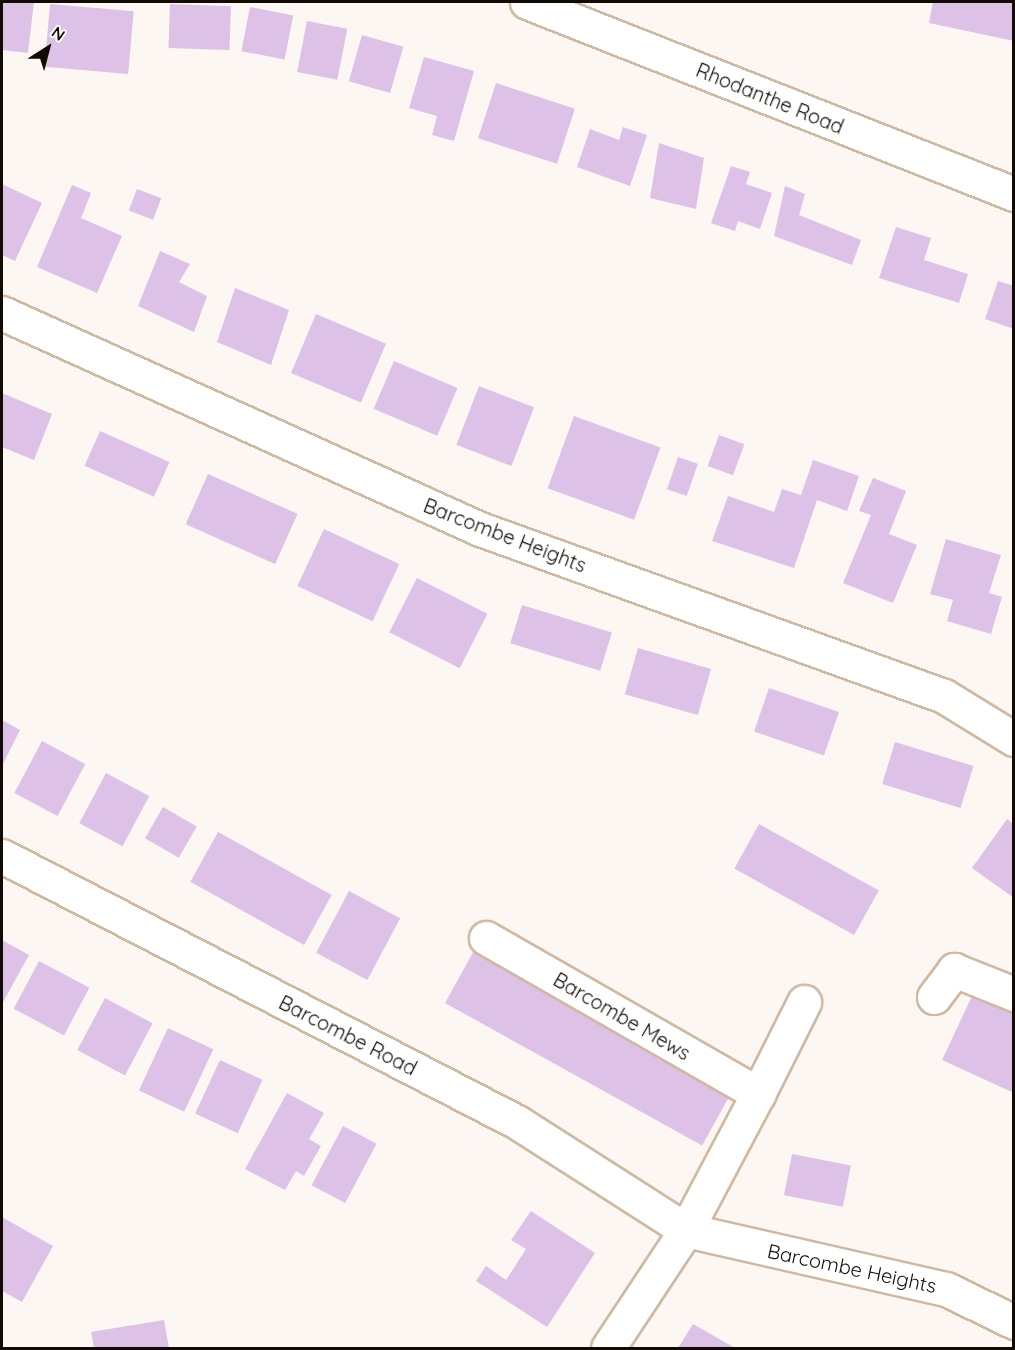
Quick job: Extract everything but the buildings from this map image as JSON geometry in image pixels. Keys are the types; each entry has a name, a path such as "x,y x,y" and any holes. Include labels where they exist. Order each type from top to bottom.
{"street":[{"name":"Rhodanthe Road","path":"527,2 1014,194"},
{"name":"Barcombe Heights","path":"2,312 480,529 944,696 1014,739"},
{"name":"Barcombe Road","path":"2,856 517,1122 686,1230"},
{"name":"Barcombe Mews","path":"486,938 758,1094"},
{"path":"934,997 954,970 1014,994"},
{"path":"608,1348 686,1230 804,1002"},
{"name":"Barcombe Heights","path":"686,1230 946,1289 1014,1322"}]}
